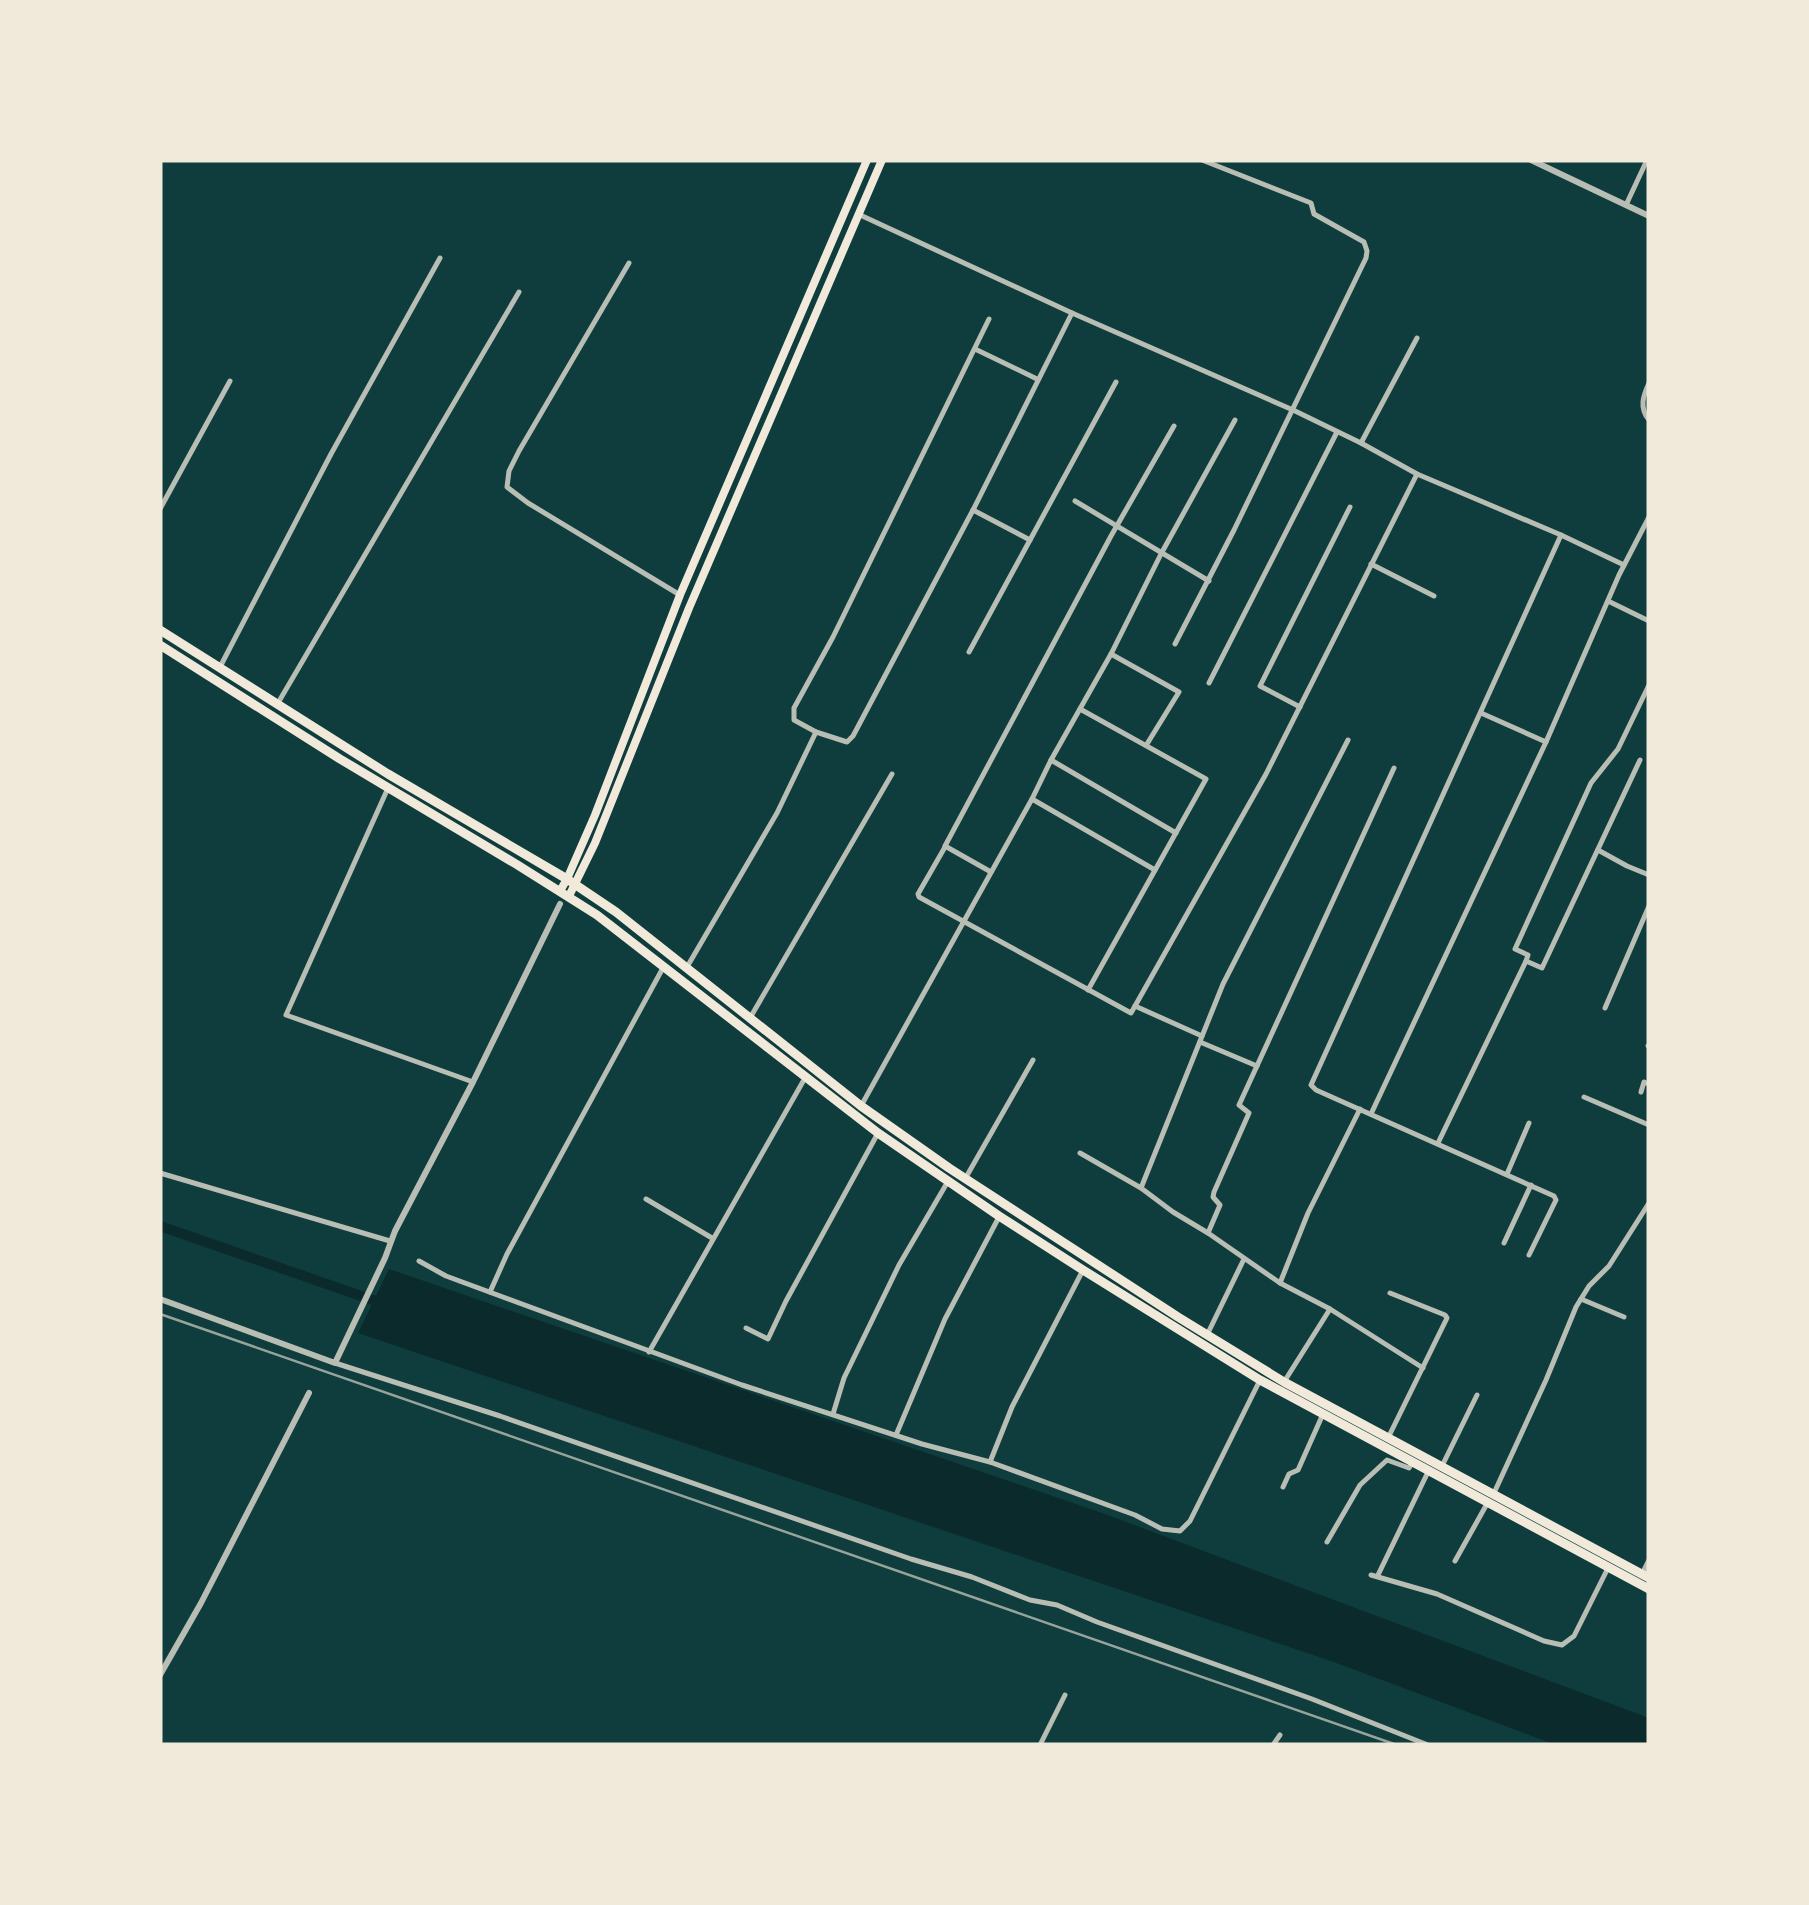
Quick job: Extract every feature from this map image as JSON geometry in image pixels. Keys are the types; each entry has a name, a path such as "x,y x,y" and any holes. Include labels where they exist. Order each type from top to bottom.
{"main road":[{"path":"571,882 680,595 867,160"},
{"path":"563,897 608,814 689,608 882,160"},
{"path":"786,348 798,354"},
{"path":"160,630 616,912 861,1106 949,1168 1207,1335 1284,1382 1442,1466 1649,1589"},
{"path":"160,645 597,915 878,1133 1084,1270 1260,1380 1413,1462 1646,1576"}],"street":[{"path":"1175,644 1293,410 1367,250 1364,242 1314,214 1311,203 1202,160"},
{"path":"1531,160 1649,216"},
{"path":"1626,205 1648,160"},
{"path":"858,214 1293,410 1418,474 1624,565"},
{"path":"220,667 330,454 440,258"},
{"path":"629,262 519,451 507,486 528,503 680,595"},
{"path":"278,703 519,292"},
{"path":"990,318 794,708 794,720 842,742 853,736 974,510 1072,313"},
{"path":"1360,443 1417,338"},
{"path":"975,348 1037,379"},
{"path":"160,509 230,381"},
{"path":"969,652 1116,382"},
{"path":"1649,383 1642,400 1649,420"},
{"path":"861,1106 1236,420"},
{"path":"1174,426 918,894 1132,1013 1266,774 1418,474"},
{"path":"1209,683 1338,432"},
{"path":"1075,501 1209,581"},
{"path":"1300,708 1260,686 1350,507"},
{"path":"974,510 1030,540"},
{"path":"1371,1114 1649,516"},
{"path":"1529,1255 1556,1200 1554,1196 1311,1085 1560,535"},
{"path":"1371,564 1434,596"},
{"path":"1608,601 1649,621"},
{"path":"1110,654 1179,692 1147,744"},
{"path":"1438,1143 1526,961 1528,955 1516,949 1591,784 1618,748 1649,685"},
{"path":"1080,709 1206,779 1088,990"},
{"path":"1481,712 1546,742"},
{"path":"686,967 777,813 816,732"},
{"path":"1141,1188 1223,984 1348,740"},
{"path":"1050,760 1176,833"},
{"path":"1526,961 1542,968 1640,760"},
{"path":"1208,1233 1220,1205 1214,1192 1249,1113 1240,1104 1394,768"},
{"path":"750,1020 892,774"},
{"path":"389,788 286,1014 473,1082"},
{"path":"1032,799 1155,870"},
{"path":"945,846 990,872"},
{"path":"1598,850 1649,875"},
{"path":"335,1363 390,1241 563,897"},
{"path":"1606,1008 1649,906"},
{"path":"490,1292 506,1254 664,966"},
{"path":"1135,1006 1257,1066"},
{"path":"958,1188 1033,1060"},
{"path":"648,1352 805,1078"},
{"path":"1641,1092 1644,1082 1649,1084"},
{"path":"1584,1097 1649,1125"},
{"path":"1280,1283 1308,1213 1360,1109"},
{"path":"1506,1174 1529,1123"},
{"path":"746,1328 768,1339 878,1133"},
{"path":"1080,1153 1141,1188 1280,1283 1330,1308 1423,1368"},
{"path":"160,1173 390,1241"},
{"path":"833,1414 844,1378 890,1283 948,1180"},
{"path":"1504,1243 1531,1185"},
{"path":"646,1199 712,1238"},
{"path":"1455,1562 1491,1498 1581,1299 1597,1276 1610,1266 1648,1207"},
{"path":"896,1435 945,1319 1000,1216"},
{"path":"1207,1335 1244,1258"},
{"path":"419,1262 648,1352 896,1435 990,1462 1134,1515 1162,1530 1180,1531 1190,1521 1260,1380"},
{"path":"990,1462 1019,1394 1084,1270"},
{"path":"1388,1438 1447,1318 1390,1293"},
{"path":"1581,1299 1624,1317"},
{"path":"160,1300 1030,1600 1057,1605 1428,1745"},
{"path":"1284,1382 1330,1308"},
{"path":"160,1675 309,1393"},
{"path":"1442,1466 1477,1395"},
{"path":"1282,1487 1289,1474 1298,1470 1323,1414"},
{"path":"1327,1542 1360,1485 1388,1460 1409,1468 1413,1462"},
{"path":"1429,1470 1375,1575 1437,1594 1562,1645 1574,1636 1608,1568"},
{"path":"1646,1576 1649,1562"},
{"path":"1040,1745 1065,1694"},
{"path":"1273,1745 1280,1735"}],"water":[{"path":"389,1269 1105,1514 1649,1718 1649,1745 1556,1745 1331,1661 358,1333"}],"waterway":[{"path":"160,1226 387,1305"}],"railway":[{"path":"160,1314 1397,1745"}]}
